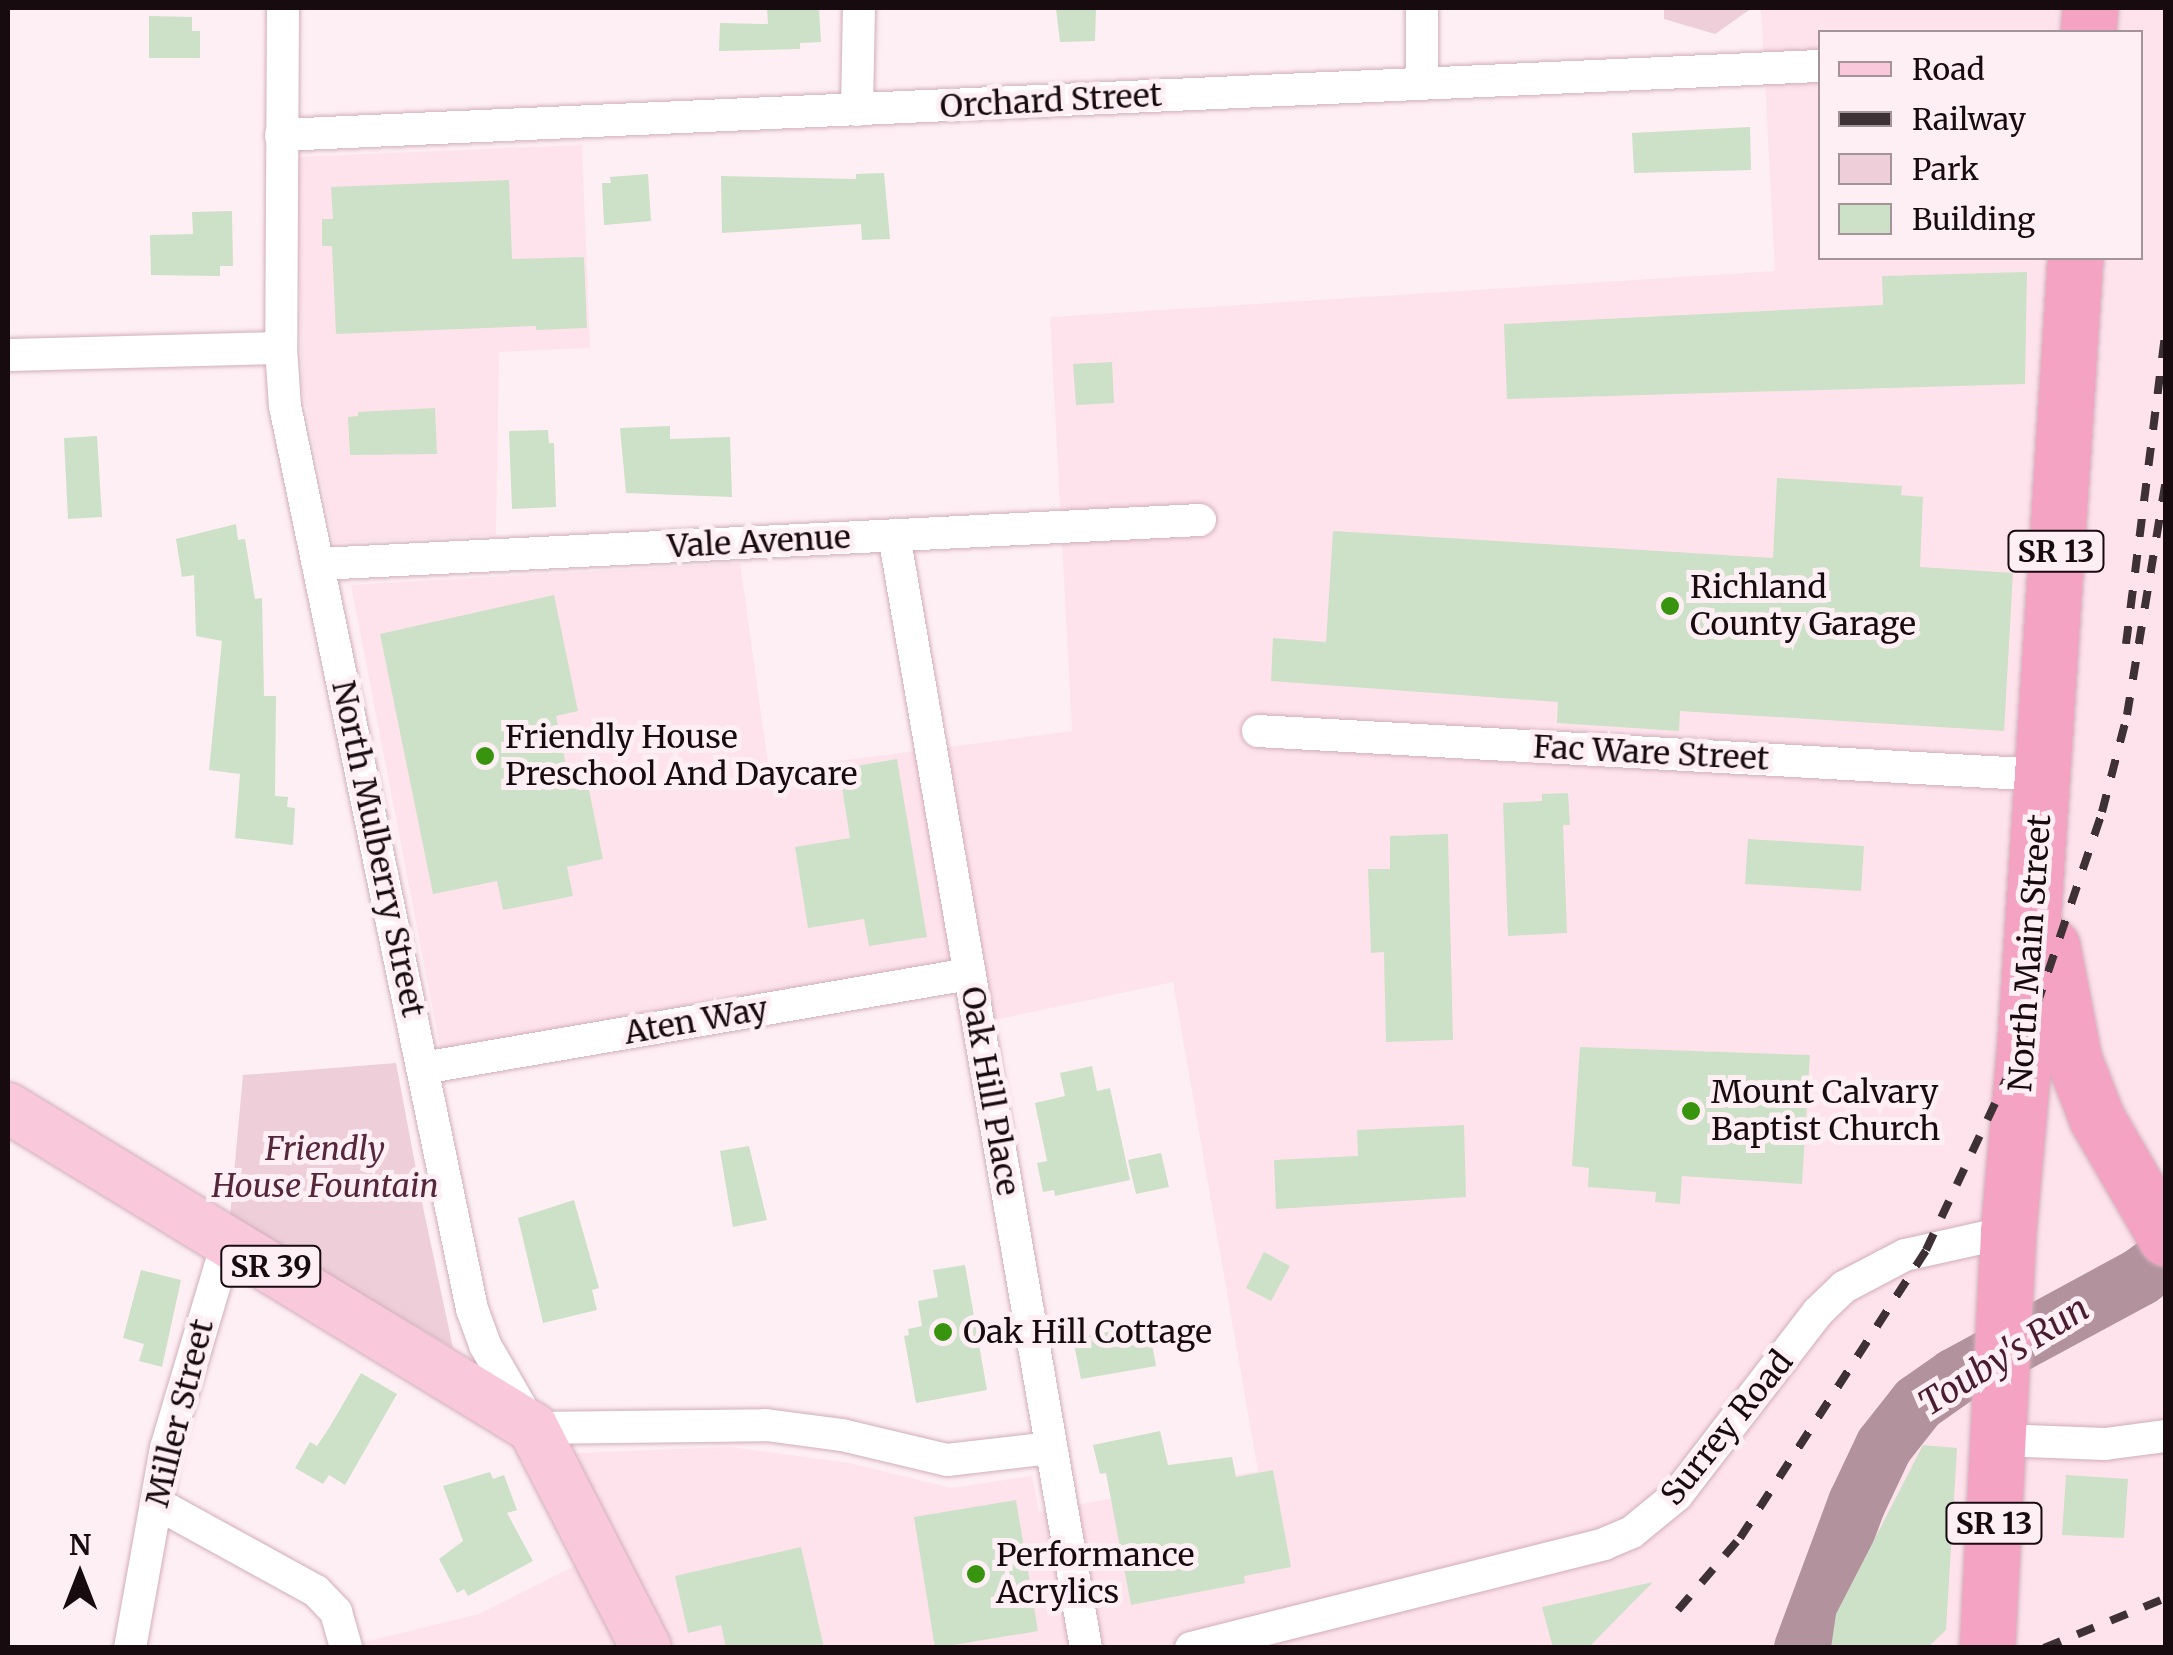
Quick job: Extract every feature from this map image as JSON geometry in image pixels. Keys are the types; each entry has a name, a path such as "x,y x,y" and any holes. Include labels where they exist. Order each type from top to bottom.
{"highway":[{"name":"North Main Street","path":"1987,1648 2008,1232 2039,844 2074,260"},
{"name":"SR 13","path":"2039,844 2054,960 2074,1060 2097,1119 2161,1231"}],"main road":[{"name":"SR 39","path":"8,1108 533,1428"},
{"name":"North Mulberry Street","path":"533,1428 646,1648"}],"street":[{"name":"North Mulberry Street","path":"283,8 280,348 285,406 472,1309 484,1345 533,1428"},
{"path":"857,110 858,8"},
{"path":"1422,8 1422,84"},
{"name":"Orchard Street","path":"282,135 1818,66"},
{"path":"8,355 280,348"},
{"name":"Vale Avenue","path":"319,564 1200,520"},
{"name":"Oak Hill Place","path":"894,535 1086,1648"},
{"name":"Fac Ware Street","path":"1258,731 2043,775"},
{"name":"Aten Way","path":"423,1068 970,974"},
{"name":"Surrey Road","path":"1191,1648 1604,1544 1632,1532 1676,1495 1818,1312 1844,1287 1905,1255 2008,1232"},
{"name":"Miller Street","path":"130,1648 175,1409 228,1240"},
{"path":"2000,1419 2105,1444 2166,1436"},
{"path":"533,1428 766,1424 842,1435 947,1460 1051,1448"},
{"path":"156,1503 316,1592 336,1612 346,1648"}],"shaded area":[{"path":"1761,8 2165,8 2165,1647 340,1648 479,1614 620,1543 574,1453 730,1447 850,1463 951,1488 1032,1476 1039,1512 1258,1471 1173,982 995,1020 983,954 441,1052 351,585 740,563 769,770 1072,731 1050,317 1775,271"},
{"path":"582,145 590,348 499,352 496,535 334,543 302,387 297,157"}],"green space":[{"path":"1664,8 1752,8 1715,34 1664,19"},
{"name":"Friendly House Fountain","path":"396,1063 453,1348 230,1217 243,1075"}],"building":[{"path":"767,8 819,8 821,42 800,43 800,49 719,51 720,23 768,24"},
{"path":"1056,8 1096,8 1095,41 1060,42"},
{"path":"149,16 192,17 192,31 200,31 200,58 149,58"},
{"path":"1750,127 1751,170 1634,173 1632,133"},
{"path":"884,173 890,239 862,240 861,224 722,233 721,176 856,179 856,174"},
{"path":"648,174 651,221 604,225 602,183 611,183 610,177"},
{"path":"509,180 512,259 584,257 587,328 536,330 536,326 336,334 332,246 322,246 322,219 333,219 331,187"},
{"path":"232,211 233,266 220,266 220,276 151,275 150,235 193,234 192,212"},
{"path":"2027,272 2025,384 1507,399 1504,324 1883,305 1882,276"},
{"path":"1112,362 1114,403 1076,405 1073,364"},
{"path":"435,408 437,454 350,455 348,417 358,416 358,412"},
{"path":"670,426 670,439 730,437 732,497 626,493 620,428"},
{"path":"548,430 549,443 554,443 556,507 512,509 509,431"},
{"path":"97,436 102,517 68,519 64,438"},
{"name":"Richland County Garage","path":"1777,478 1902,486 1901,495 1923,497 1920,567 2013,573 2004,731 1680,711 1679,731 1557,723 1558,702 1271,681 1273,638 1326,642 1333,531 1773,558"},
{"path":"236,524 238,540 245,539 255,599 262,598 264,696 276,696 275,796 288,797 287,807 295,808 293,845 235,838 240,774 209,770 222,641 196,636 194,575 182,577 176,539"},
{"name":"Friendly House Preschool And Daycare","path":"554,595 578,711 556,716 571,789 588,785 603,859 567,867 573,896 503,910 497,881 433,894 380,634"},
{"path":"897,759 927,937 869,946 864,919 808,928 795,847 850,838 839,769"},
{"path":"1568,793 1570,825 1563,825 1567,933 1508,936 1503,803 1542,801 1542,794"},
{"path":"1448,834 1453,1040 1386,1042 1384,952 1371,953 1368,869 1390,869 1390,836"},
{"path":"1748,839 1864,846 1861,891 1745,884"},
{"name":"Mount Calvary Baptist Church","path":"1580,1047 1810,1055 1802,1184 1682,1176 1680,1204 1655,1202 1656,1192 1588,1187 1589,1168 1572,1166"},
{"path":"1092,1066 1097,1091 1110,1088 1130,1180 1055,1196 1054,1190 1043,1192 1037,1163 1047,1161 1035,1103 1065,1096 1060,1073"},
{"path":"1464,1125 1466,1197 1276,1209 1274,1160 1358,1156 1357,1130"},
{"path":"749,1146 767,1220 733,1227 720,1151"},
{"path":"1161,1153 1169,1187 1136,1194 1128,1160"},
{"path":"574,1200 599,1288 592,1290 597,1310 543,1323 518,1218"},
{"path":"1264,1252 1290,1266 1271,1301 1246,1288"},
{"name":"Oak Hill Cottage","path":"965,1265 987,1390 916,1403 904,1336 909,1335 908,1329 922,1326 918,1301 938,1297 933,1270"},
{"path":"141,1270 181,1280 162,1367 139,1361 144,1344 123,1338"},
{"path":"1149,1327 1156,1366 1081,1379 1073,1339"},
{"path":"361,1373 397,1394 345,1485 329,1475 323,1484 295,1468 310,1442 317,1446"},
{"path":"1160,1431 1168,1465 1232,1457 1236,1477 1273,1470 1291,1567 1244,1576 1245,1583 1131,1605 1106,1473 1100,1474 1093,1445"},
{"path":"1923,1445 1957,1448 1946,1630 1927,1648 1831,1648 1836,1614"},
{"path":"490,1472 493,1479 504,1475 517,1510 507,1513 533,1561 468,1596 464,1589 457,1593 439,1559 463,1541 443,1486"},
{"path":"2066,1475 2128,1479 2124,1538 2062,1535"},
{"name":"Performance Acrylics","path":"1016,1500 1038,1631 935,1648 914,1517"},
{"path":"801,1547 824,1648 726,1648 721,1625 688,1633 675,1576"},
{"path":"1653,1582 1588,1648 1553,1648 1542,1607"}],"waterway":[{"name":"Touby's Run","path":"1803,1648 1857,1503 1884,1446 1918,1403 1955,1377 2140,1277 2166,1258"}],"railway":[{"path":"2126,644 2166,329"},
{"path":"1678,1610 1740,1538 1926,1250 2025,1040 2102,812 2127,715 2166,479"},
{"path":"2044,1648 2166,1598"}],"place":[{"name":"Richland County Garage","path":"1670,606"},
{"name":"Friendly House Preschool And Daycare","path":"485,756"},
{"name":"Mount Calvary Baptist Church","path":"1691,1111"},
{"name":"Oak Hill Cottage","path":"943,1332"},
{"name":"Performance Acrylics","path":"976,1574"}]}
